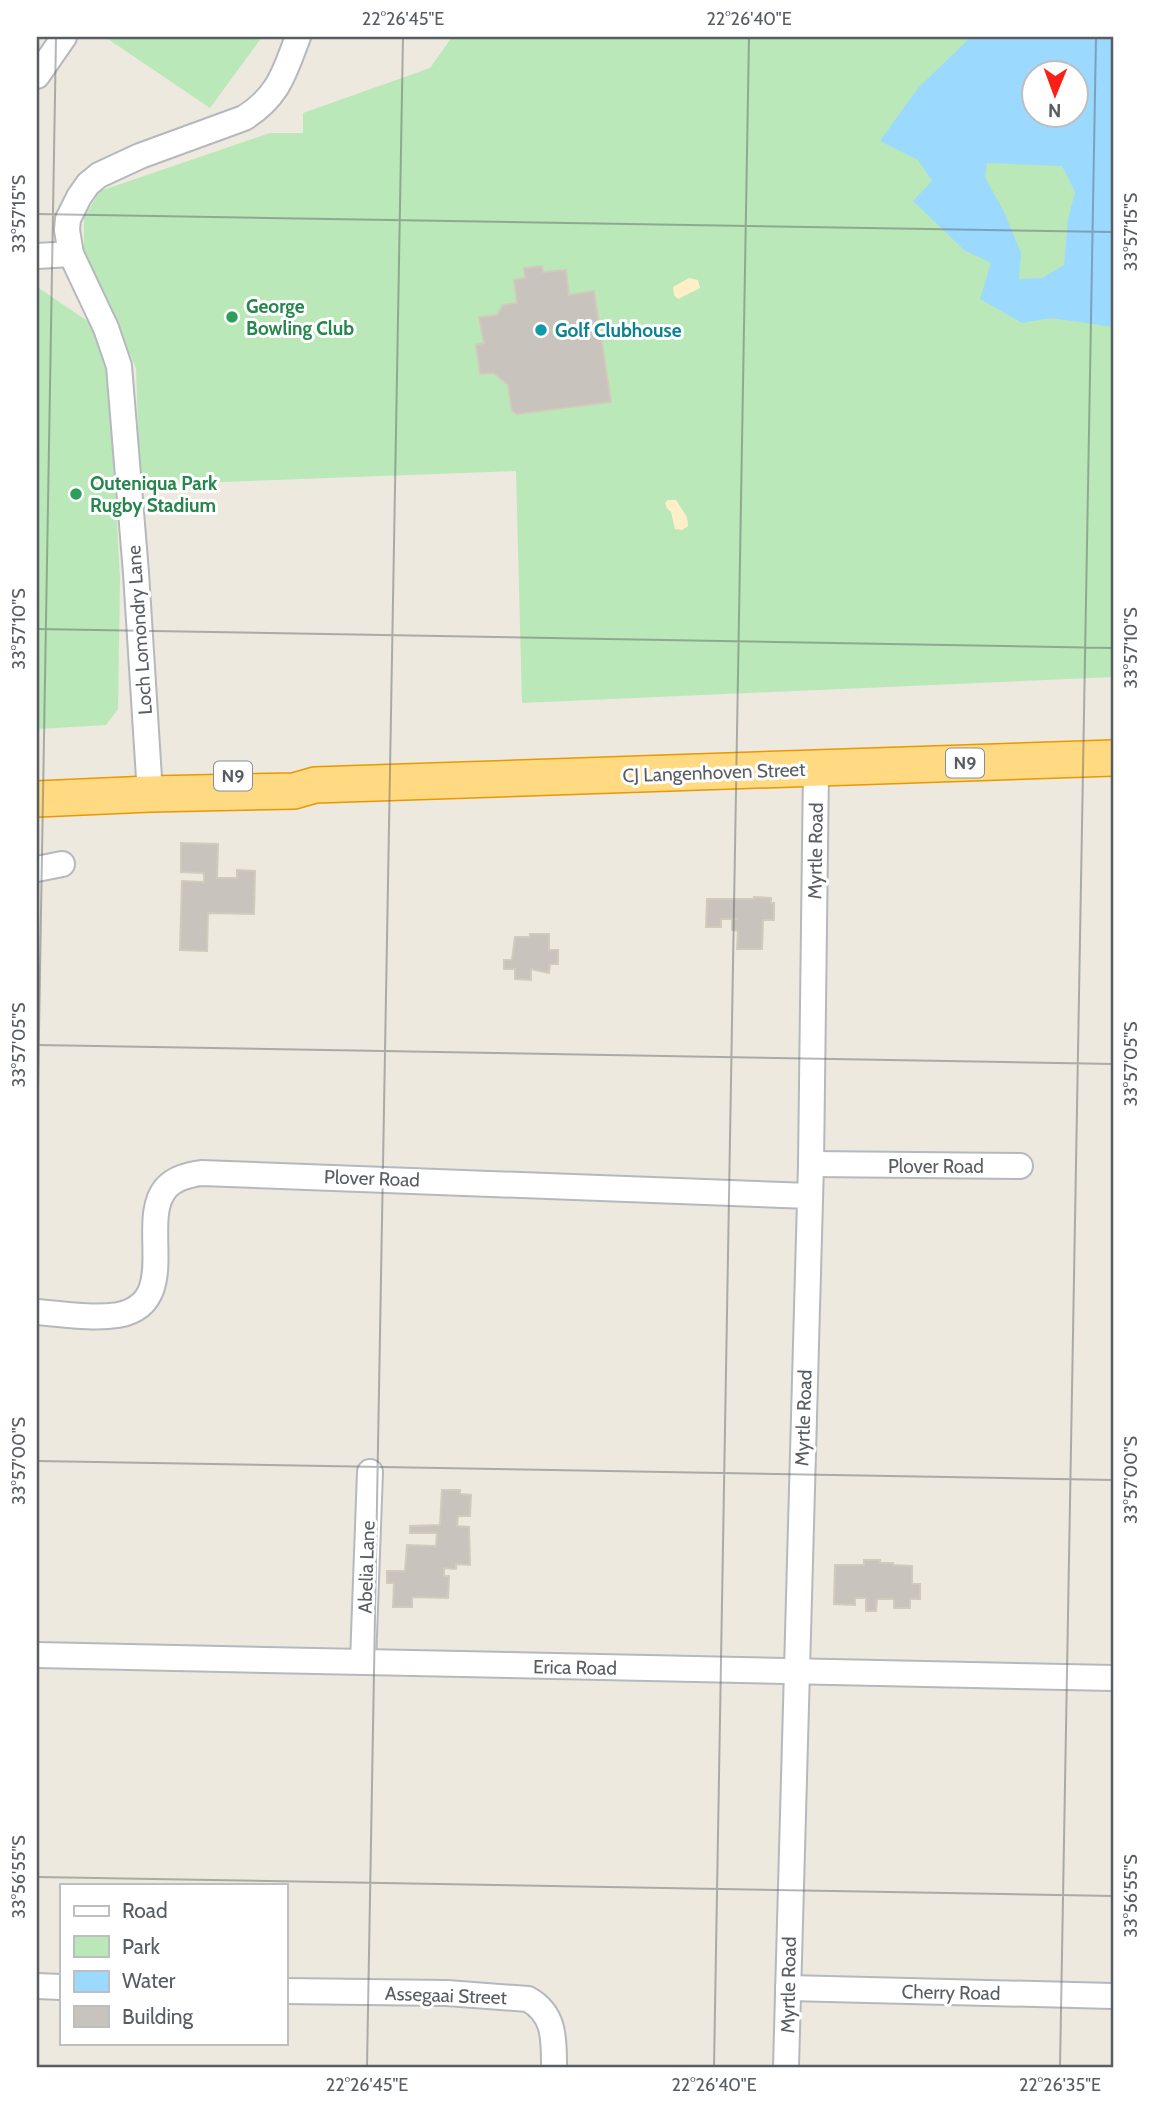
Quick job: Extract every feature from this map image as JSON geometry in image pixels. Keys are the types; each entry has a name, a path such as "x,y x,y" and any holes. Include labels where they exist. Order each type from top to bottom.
{"highway":[{"name":"CJ Langenhoven Street","path":"37,799 241,775 303,779 315,785 1113,758"},
{"name":"CJ Langenhoven Street","path":"37,778 149,785"}],"street":[{"path":"37,76 64,37"},
{"name":"Loch Lomondry Lane","path":"149,785 119,366 106,328 71,254 68,219 88,184 117,166 244,118 259,109 270,100 298,37"},
{"path":"37,256 71,254"},
{"name":"Myrtle Road","path":"786,2067 811,1164 816,768"},
{"path":"37,869 62,864"},
{"name":"Plover Road","path":"811,1164 1020,1166"},
{"name":"Plover Road","path":"37,1312 119,1315 141,1304 154,1281 160,1199 166,1189 178,1179 201,1173 810,1196"},
{"name":"Abelia Lane","path":"363,1662 370,1472"},
{"name":"Erica Road","path":"37,1655 1113,1678"},
{"path":"37,1986 60,1987"},
{"name":"Cherry Road","path":"788,1987 1113,1996"},
{"name":"Assegaai Street","path":"287,1991 447,1993 528,1999 545,2013 551,2023 554,2067"}],"green space":[{"path":"105,37 262,37 210,108"},
{"path":"452,37 1113,37 1113,677 522,703 516,471 140,485 136,368 84,253 84,218 100,191 270,133 303,133 303,113 430,68"},
{"name":"Outeniqua Park Rugby Stadium","path":"37,287 89,322 106,360 120,579 118,709 106,725 37,729"}],"sand":[{"path":"689,278 698,280 700,288 678,299 674,295 673,287"},
{"path":"668,500 676,500 687,517 688,526 682,530 675,529 671,512 665,503"}],"water":[{"path":"971,37 1113,37 1113,327 1051,318 1022,323 980,299 991,263 964,250 913,201 932,181 918,160 880,141 918,88","holes":["987,163 1062,166 1075,192 1068,219 1064,265 1042,278 1019,279 1021,253 1005,214 985,177"]}],"building":[{"name":"Golf Clubhouse","path":"542,266 543,272 566,270 569,295 594,291 611,402 517,414 512,411 508,385 494,373 480,374 476,345 484,343 479,317 497,315 503,305 517,303 514,280 525,278 524,268"},
{"path":"181,843 218,844 217,878 237,878 237,870 255,871 254,914 208,913 207,951 180,950 182,881 204,882 204,873 181,872"},
{"path":"771,898 771,903 774,903 774,920 763,920 762,949 737,949 738,931 732,930 732,920 738,919 721,919 721,927 706,927 707,899"},
{"path":"530,934 549,934 549,950 558,950 558,964 550,964 549,973 531,969 531,980 515,979 515,969 504,969 504,960 512,960 515,937 530,937"},
{"path":"442,1490 460,1490 460,1494 471,1495 470,1516 458,1516 457,1526 469,1527 470,1565 456,1564 456,1569 444,1568 444,1576 449,1576 448,1598 412,1597 412,1607 393,1607 394,1583 387,1583 387,1571 405,1571 407,1545 436,1546 437,1533 410,1533 410,1526 440,1525"},
{"path":"864,1560 912,1566 912,1584 920,1584 920,1599 910,1599 910,1608 894,1608 894,1599 877,1599 876,1611 866,1611 866,1598 855,1598 855,1605 834,1604 835,1565 864,1565"}],"place":[{"name":"George Bowling Club","path":"232,317"},
{"name":"Golf Clubhouse","path":"541,330"},
{"name":"Outeniqua Park Rugby Stadium","path":"76,494"}]}
